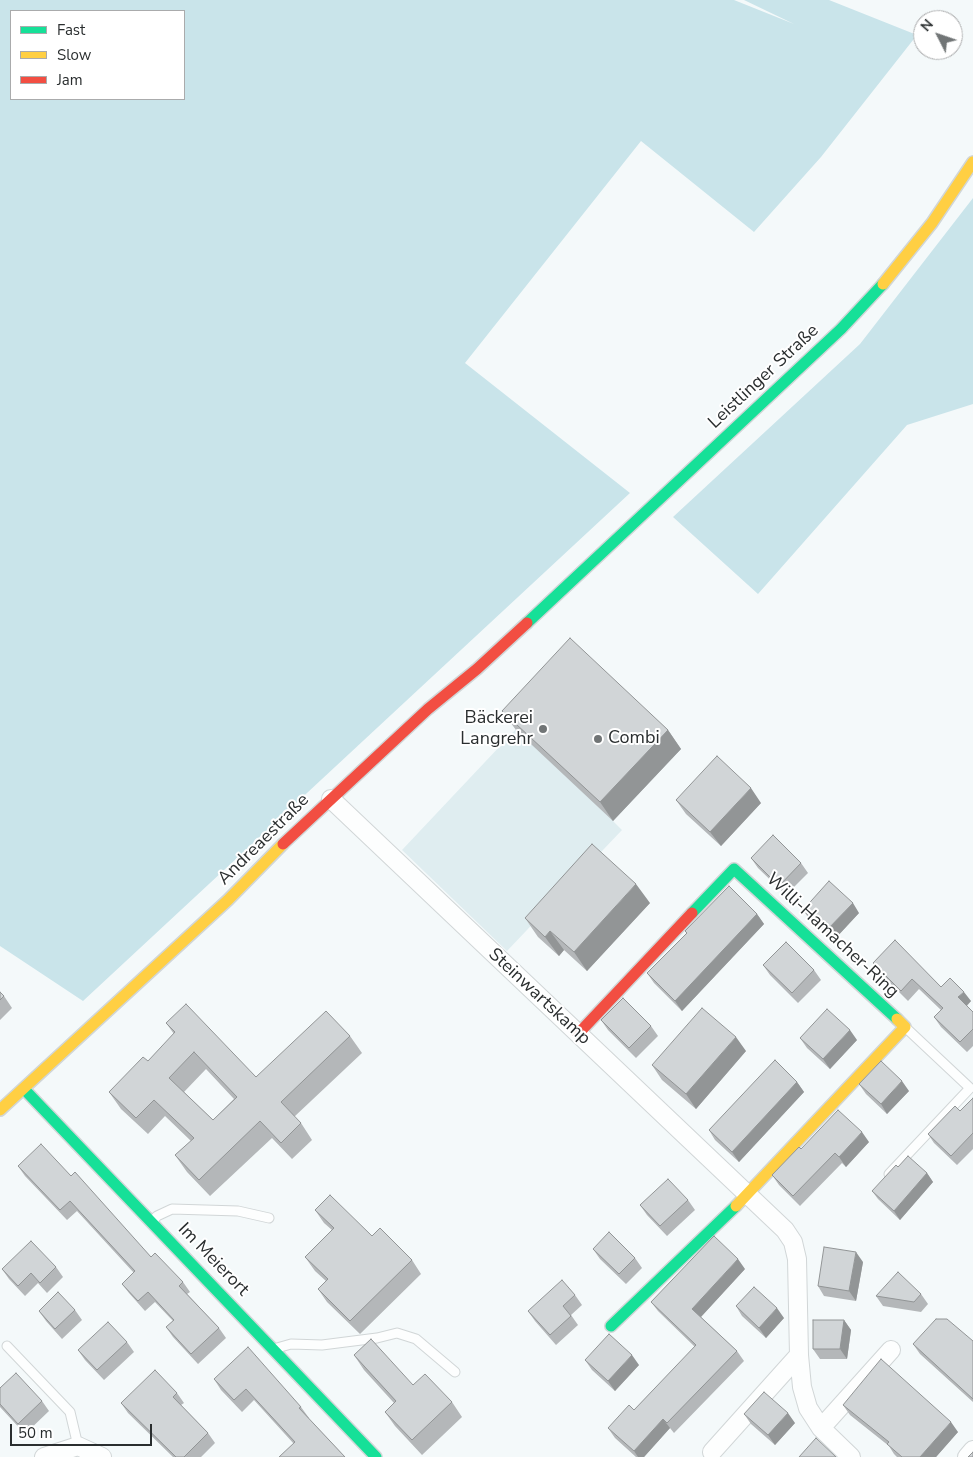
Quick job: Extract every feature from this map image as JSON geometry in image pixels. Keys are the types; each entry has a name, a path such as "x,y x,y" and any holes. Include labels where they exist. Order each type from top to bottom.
{"street":[{"name":"Leistlinger Straße","path":"555,596 841,330 888,279 932,223 973,162"},
{"name":"Andreaestraße","path":"0,1110 228,900 291,835 555,596"},
{"name":"Steinwartskamp","path":"331,799 785,1230 793,1242 797,1259 798,1355 802,1387 808,1408 822,1428 851,1457"},
{"name":"Willi-Hamacher-Ring","path":"578,1034 734,869 905,1027"},
{"path":"611,1326 748,1194 905,1027"},
{"name":"Im Meierort","path":"24,1089 376,1457"},
{"path":"822,1428 891,1350"},
{"path":"712,1452 798,1355"},
{"path":"44,1457 78,1446 102,1457"},
{"path":"967,1457 973,1450"}],"lane":[{"path":"887,1175 970,1088 905,1027"},
{"path":"152,1222 157,1216 172,1209 238,1211 270,1218"},
{"path":"274,1349 291,1344 322,1345 377,1338 397,1333 416,1339 455,1372"},
{"path":"7,1346 70,1412 78,1446"}],"shaded area":[{"path":"0,0 734,0 794,24 744,0 829,0 913,33 913,40 821,157 754,232 641,141 465,363 630,493 83,1001 0,946"},
{"path":"973,198 973,404 907,425 758,594 673,517 860,344"},
{"path":"584,657 681,749 613,821 622,830 507,951 402,850"}],"building":[{"name":"Combi","path":"570,638 668,730 600,802 502,711"},
{"path":"717,756 751,788 710,832 676,800"},
{"path":"773,835 801,863 779,886 751,858"},
{"path":"592,844 636,884 574,952 550,931 545,937 525,918"},
{"path":"829,881 853,903 826,931 803,910"},
{"path":"729,886 757,914 675,1001 647,973 687,933 685,931"},
{"path":"895,940 941,987 950,978 964,992 958,997 973,1012 973,1029 960,1042 934,1017 943,1008 912,979 901,991 873,963"},
{"path":"786,942 814,970 792,993 763,965"},
{"path":"0,992 4,996 0,1000"},
{"path":"623,998 651,1026 629,1048 601,1020"},
{"path":"186,1004 256,1077 326,1011 350,1036 281,1102 301,1123 281,1143 260,1121 199,1180 175,1155 194,1138 154,1100 136,1118 109,1092 143,1057 148,1061 175,1032 166,1023","holes":["194,1052 237,1097 213,1120 169,1078"]},
{"path":"702,1008 736,1037 686,1094 652,1065"},
{"path":"827,1009 850,1030 823,1059 800,1038"},
{"path":"775,1060 797,1082 732,1152 709,1130"},
{"path":"881,1061 902,1081 881,1104 859,1084"},
{"path":"973,1098 973,1133 951,1156 928,1134 955,1106 960,1111"},
{"path":"838,1110 862,1132 839,1157 835,1153 793,1196 772,1175 799,1147 801,1149"},
{"path":"41,1144 71,1176 75,1172 151,1257 155,1253 183,1282 179,1286 219,1328 191,1354 166,1327 174,1320 148,1292 138,1301 122,1284 135,1271 70,1201 60,1210 18,1166"},
{"path":"908,1156 927,1173 894,1211 872,1191 896,1165 898,1167"},
{"path":"668,1179 688,1200 660,1226 640,1205"},
{"path":"330,1195 372,1236 380,1228 412,1260 350,1321 318,1289 328,1279 305,1257 334,1228 315,1210"},
{"path":"609,1232 635,1258 619,1274 593,1249"},
{"path":"714,1236 738,1259 692,1309 737,1351 667,1423 663,1419 634,1451 608,1428 629,1405 634,1410 696,1345 651,1302"},
{"path":"31,1241 56,1267 40,1283 31,1273 18,1286 2,1269"},
{"path":"824,1247 856,1252 849,1291 818,1286"},
{"path":"898,1272 921,1294 914,1302 876,1296"},
{"path":"562,1280 575,1295 563,1306 571,1316 550,1335 528,1311"},
{"path":"754,1287 777,1308 759,1328 736,1306"},
{"path":"58,1292 75,1310 55,1329 39,1311"},
{"path":"936,1319 947,1319 973,1341 973,1399 913,1344"},
{"path":"813,1320 844,1320 840,1349 813,1349"},
{"path":"108,1322 127,1342 97,1370 78,1350"},
{"path":"609,1334 632,1355 608,1381 585,1360"},
{"path":"371,1339 413,1385 425,1374 452,1402 412,1440 385,1412 396,1401 354,1355"},
{"path":"248,1347 301,1407 299,1408 345,1457 279,1457 295,1442 246,1389 234,1400 214,1379"},
{"path":"881,1359 951,1422 920,1457 902,1457 887,1444 889,1442 843,1405"},
{"path":"155,1370 177,1393 173,1397 208,1433 184,1457 176,1457 121,1403"},
{"path":"16,1373 42,1401 18,1424 0,1404 0,1388"},
{"path":"764,1392 788,1413 768,1435 744,1414"},
{"path":"816,1438 836,1457 799,1457"}],"traffic: fast":[{"path":"527,623 841,329 883,284"},
{"path":"692,913 734,869 897,1019"},
{"path":"24,1089 376,1457"},
{"path":"611,1326 736,1206"}],"traffic: slow":[{"path":"883,284 932,223 973,162"},
{"path":"0,1110 228,900 283,844"},
{"path":"736,1206 905,1027 897,1019"}],"traffic: jam":[{"path":"283,844 428,709 477,669 527,623"},
{"path":"578,1034 692,913"}],"place":[{"name":"Bäckerei Langrehr","path":"543,729"},
{"name":"Combi","path":"598,739"}]}
